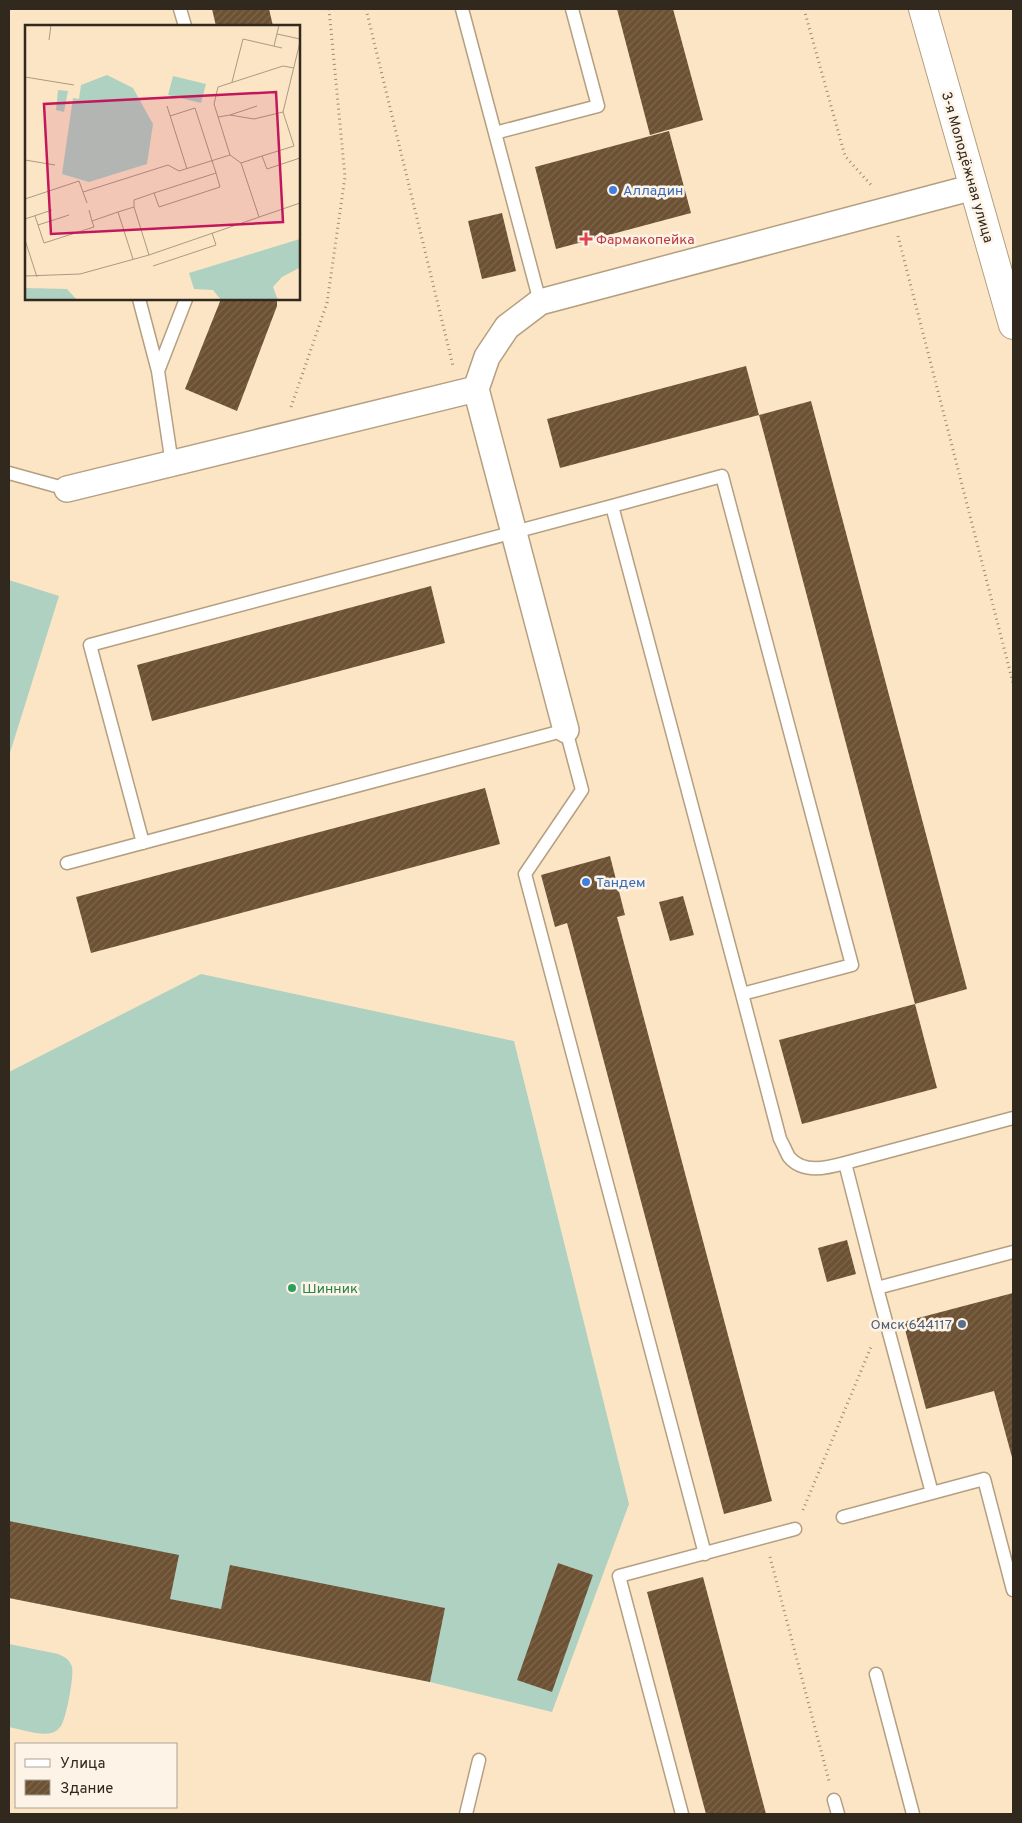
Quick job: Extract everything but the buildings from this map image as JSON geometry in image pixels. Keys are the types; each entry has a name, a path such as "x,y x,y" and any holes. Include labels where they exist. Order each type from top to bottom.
{"main road":[{"name":"3-я Молодёжная улица","path":"923,9 1013,324"}],"street":[{"path":"67,489 468,391 507,327 540,302 974,187"},
{"path":"468,391 514,532 566,730"}],"lane":[{"path":"180,9 185,25"},
{"path":"462,9 540,302"},
{"path":"495,133 598,106 572,9"},
{"path":"139,300 158,371 172,464"},
{"path":"158,371 186,300"},
{"path":"9,473 67,489"},
{"path":"143,843 90,645 722,476 852,964 742,994"},
{"path":"612,506 780,1139 790,1158 807,1168 825,1168 1013,1118"},
{"path":"67,863 566,730 582,790 525,874 705,1554"},
{"path":"845,1163 932,1493"},
{"path":"877,1288 1013,1252"},
{"path":"843,1516 984,1479 1013,1590"},
{"path":"682,1814 619,1576 795,1530"},
{"path":"876,1674 913,1814"},
{"path":"466,1814 479,1760"},
{"path":"834,1800 838,1814"}],"path":[{"path":"280,438 327,303 345,177 329,9"},
{"path":"366,9 468,391"},
{"path":"804,9 845,156 891,209 1013,683"},
{"path":"795,1530 885,1314"},
{"path":"764,1538 834,1800"}],"green space":[{"path":"9,580 59,596 9,756"},
{"name":"Шинник","path":"201,974 514,1041 629,1504 552,1712 430,1682 9,1598 9,1072"},
{"path":"9,1644 58,1654 67,1659 71,1665 72,1678 66,1712 61,1725 55,1732 42,1734 9,1727"}],"place":[{"name":"Алладин","path":"613,190"},
{"name":"Фармакопейка","path":"586,239"},
{"name":"Тандем","path":"586,882"},
{"name":"Шинник","path":"292,1288"},
{"name":"Омск 644117","path":"962,1324"}]}
